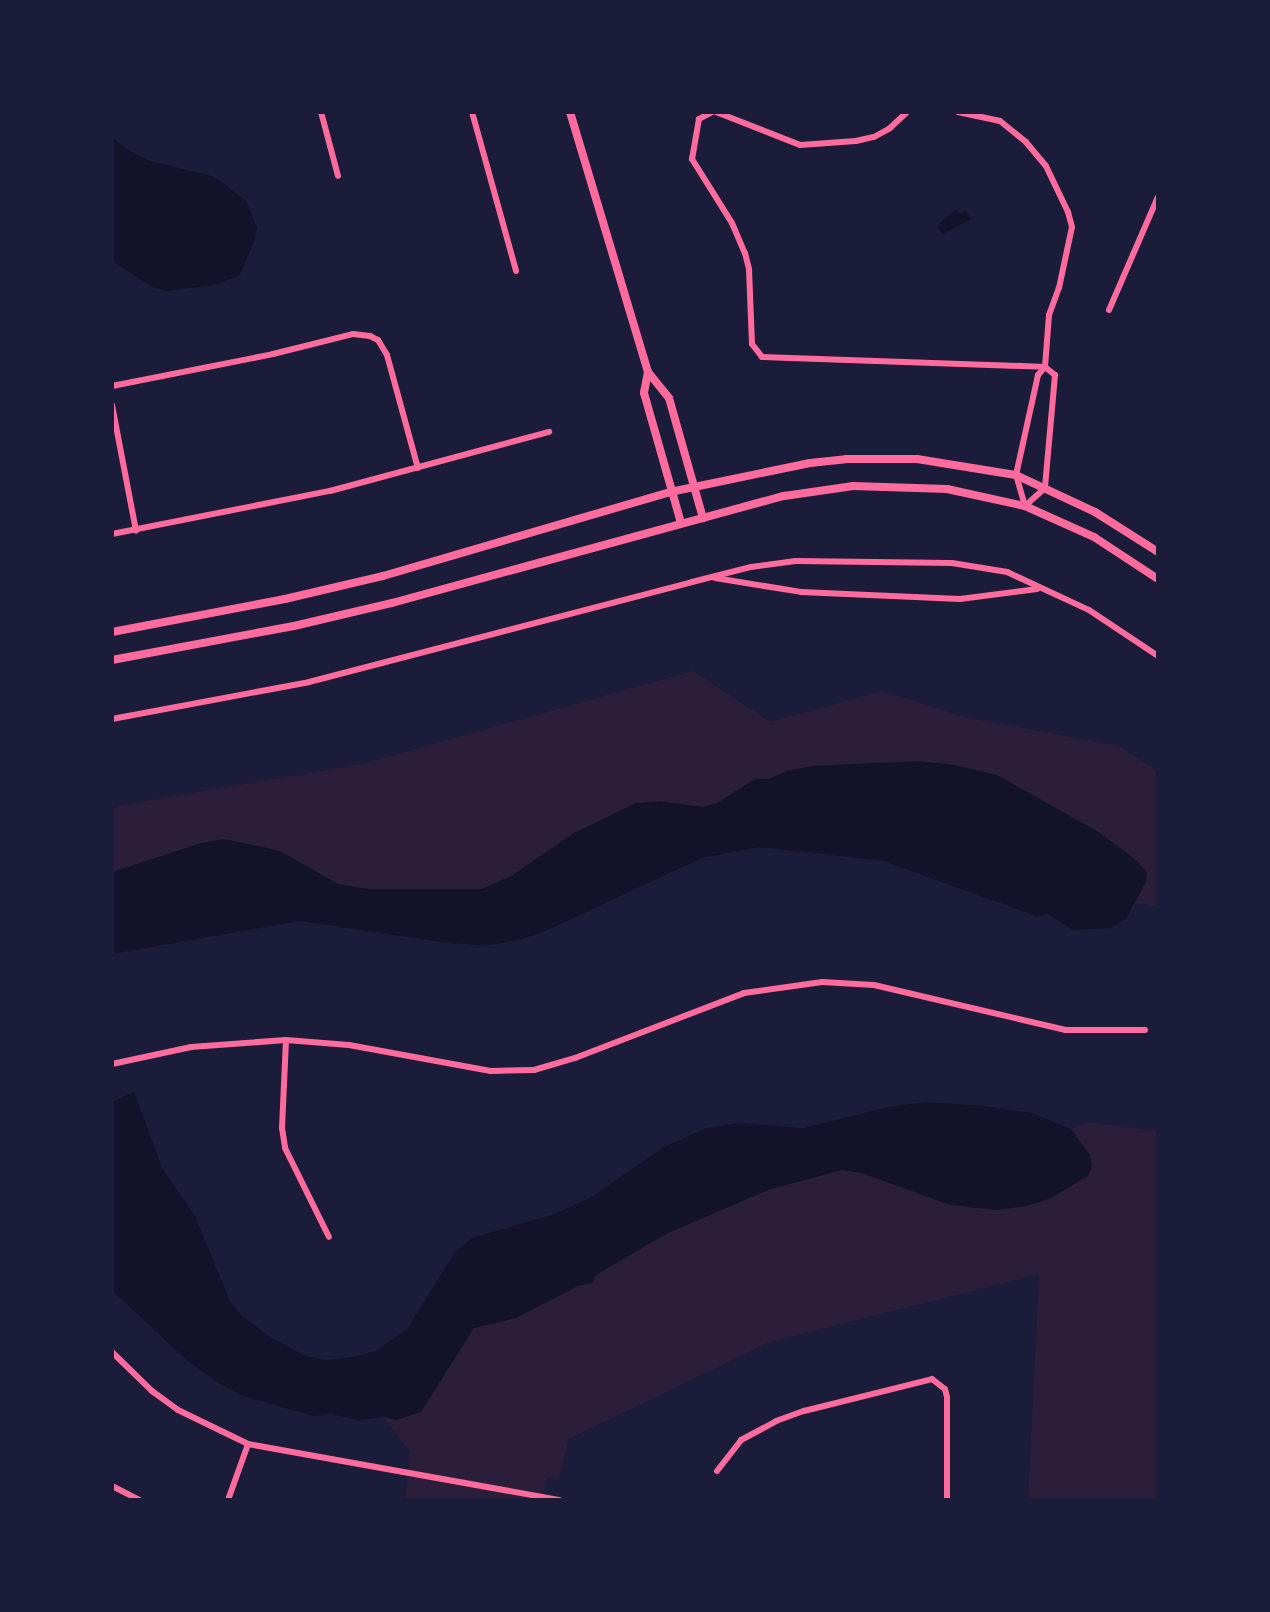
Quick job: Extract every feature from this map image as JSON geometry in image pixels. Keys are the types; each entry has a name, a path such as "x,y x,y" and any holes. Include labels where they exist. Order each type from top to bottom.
{"street":[{"path":"321,112 338,176"},
{"path":"472,112 516,271"},
{"path":"570,112 648,372 668,398 703,518"},
{"path":"907,112 890,128 874,137 808,145 792,144 714,112 699,119 692,159 732,223 745,253 749,269 752,344 762,357 1045,367 1055,375 1045,488 1025,506"},
{"path":"958,112 1000,121 1026,142 1046,166 1068,212 1072,227 1059,288 1049,315 1045,367 1038,375 1016,475 1025,506"},
{"path":"1109,310 1156,207 1158,197"},
{"path":"112,386 273,354 353,334 370,336 384,347 387,355 418,468"},
{"path":"648,372 644,393 681,523"},
{"path":"112,405 136,531"},
{"path":"112,534 245,510 418,468 549,432"},
{"path":"112,632 285,600 383,576 670,492 810,463 858,458 917,459 1016,475 1095,512 1158,552"},
{"path":"112,660 294,626 380,606 796,494 864,486 947,489 1025,506 1094,537 1158,579"},
{"path":"112,719 309,682 751,567 796,561 952,563 1007,572 1037,589 1089,610 1158,656"},
{"path":"713,577 802,592 960,599 1037,589"},
{"path":"112,1064 133,1057 191,1047 286,1040 349,1045 491,1071 534,1070 575,1058 744,993 822,982 874,985 1066,1030 1145,1030"},
{"path":"286,1040 282,1128 285,1148 329,1237"},
{"path":"112,1352 152,1391 178,1410 248,1444 560,1500"},
{"path":"717,1471 741,1440 776,1421 804,1411 932,1379 940,1382 947,1397 947,1500"},
{"path":"228,1500 248,1444"},
{"path":"112,1486 139,1500"}],"shaded area":[{"path":"112,137 126,149 150,161 215,177 246,201 257,227 255,240 239,276 213,285 167,291 154,288 112,261"},
{"path":"956,209 960,213 966,211 971,219 942,234 937,226"},
{"path":"693,671 770,722 882,691 964,717 1119,746 1158,772 1158,906 1137,903 1126,919 1111,928 1073,930 1048,914 1036,916 883,861 759,847 702,858 550,929 519,940 486,946 440,942 300,921 112,954 112,810 122,805 362,764"},
{"path":"919,761 955,765 997,775 1097,831 1135,859 1147,872 1146,882 1126,919 1111,928 1073,930 1048,914 1036,916 883,861 759,847 702,858 550,929 519,940 486,946 440,942 300,921 112,954 112,872 201,843 225,839 280,851 338,884 367,889 482,889 511,876 574,833 636,803 659,801 703,807 717,803 755,779 768,779 787,771 811,766"},
{"path":"134,1092 163,1170 195,1216 230,1301 242,1316 270,1337 305,1356 325,1360 354,1357 377,1350 407,1329 455,1252 472,1238 554,1214 590,1198 664,1147 706,1128 740,1123 803,1128 888,1107 926,1102 984,1106 1032,1113 1071,1129 1090,1155 1092,1166 1088,1176 1049,1199 1027,1206 996,1210 950,1205 862,1173 842,1170 768,1190 666,1234 596,1275 592,1283 578,1286 516,1318 474,1328 421,1412 396,1420 384,1417 358,1420 331,1414 314,1416 243,1396 223,1386 185,1359 112,1290 112,1102"},
{"path":"926,1102 1032,1113 1071,1129 1088,1122 1158,1131 1158,1500 1028,1500 1039,1274 767,1343 569,1439 559,1479 546,1478 544,1500 405,1500 410,1452 384,1417 354,1357 377,1350 407,1329 455,1252 472,1238 554,1214 590,1198 664,1147 706,1128 740,1123 803,1128 888,1107"}]}
